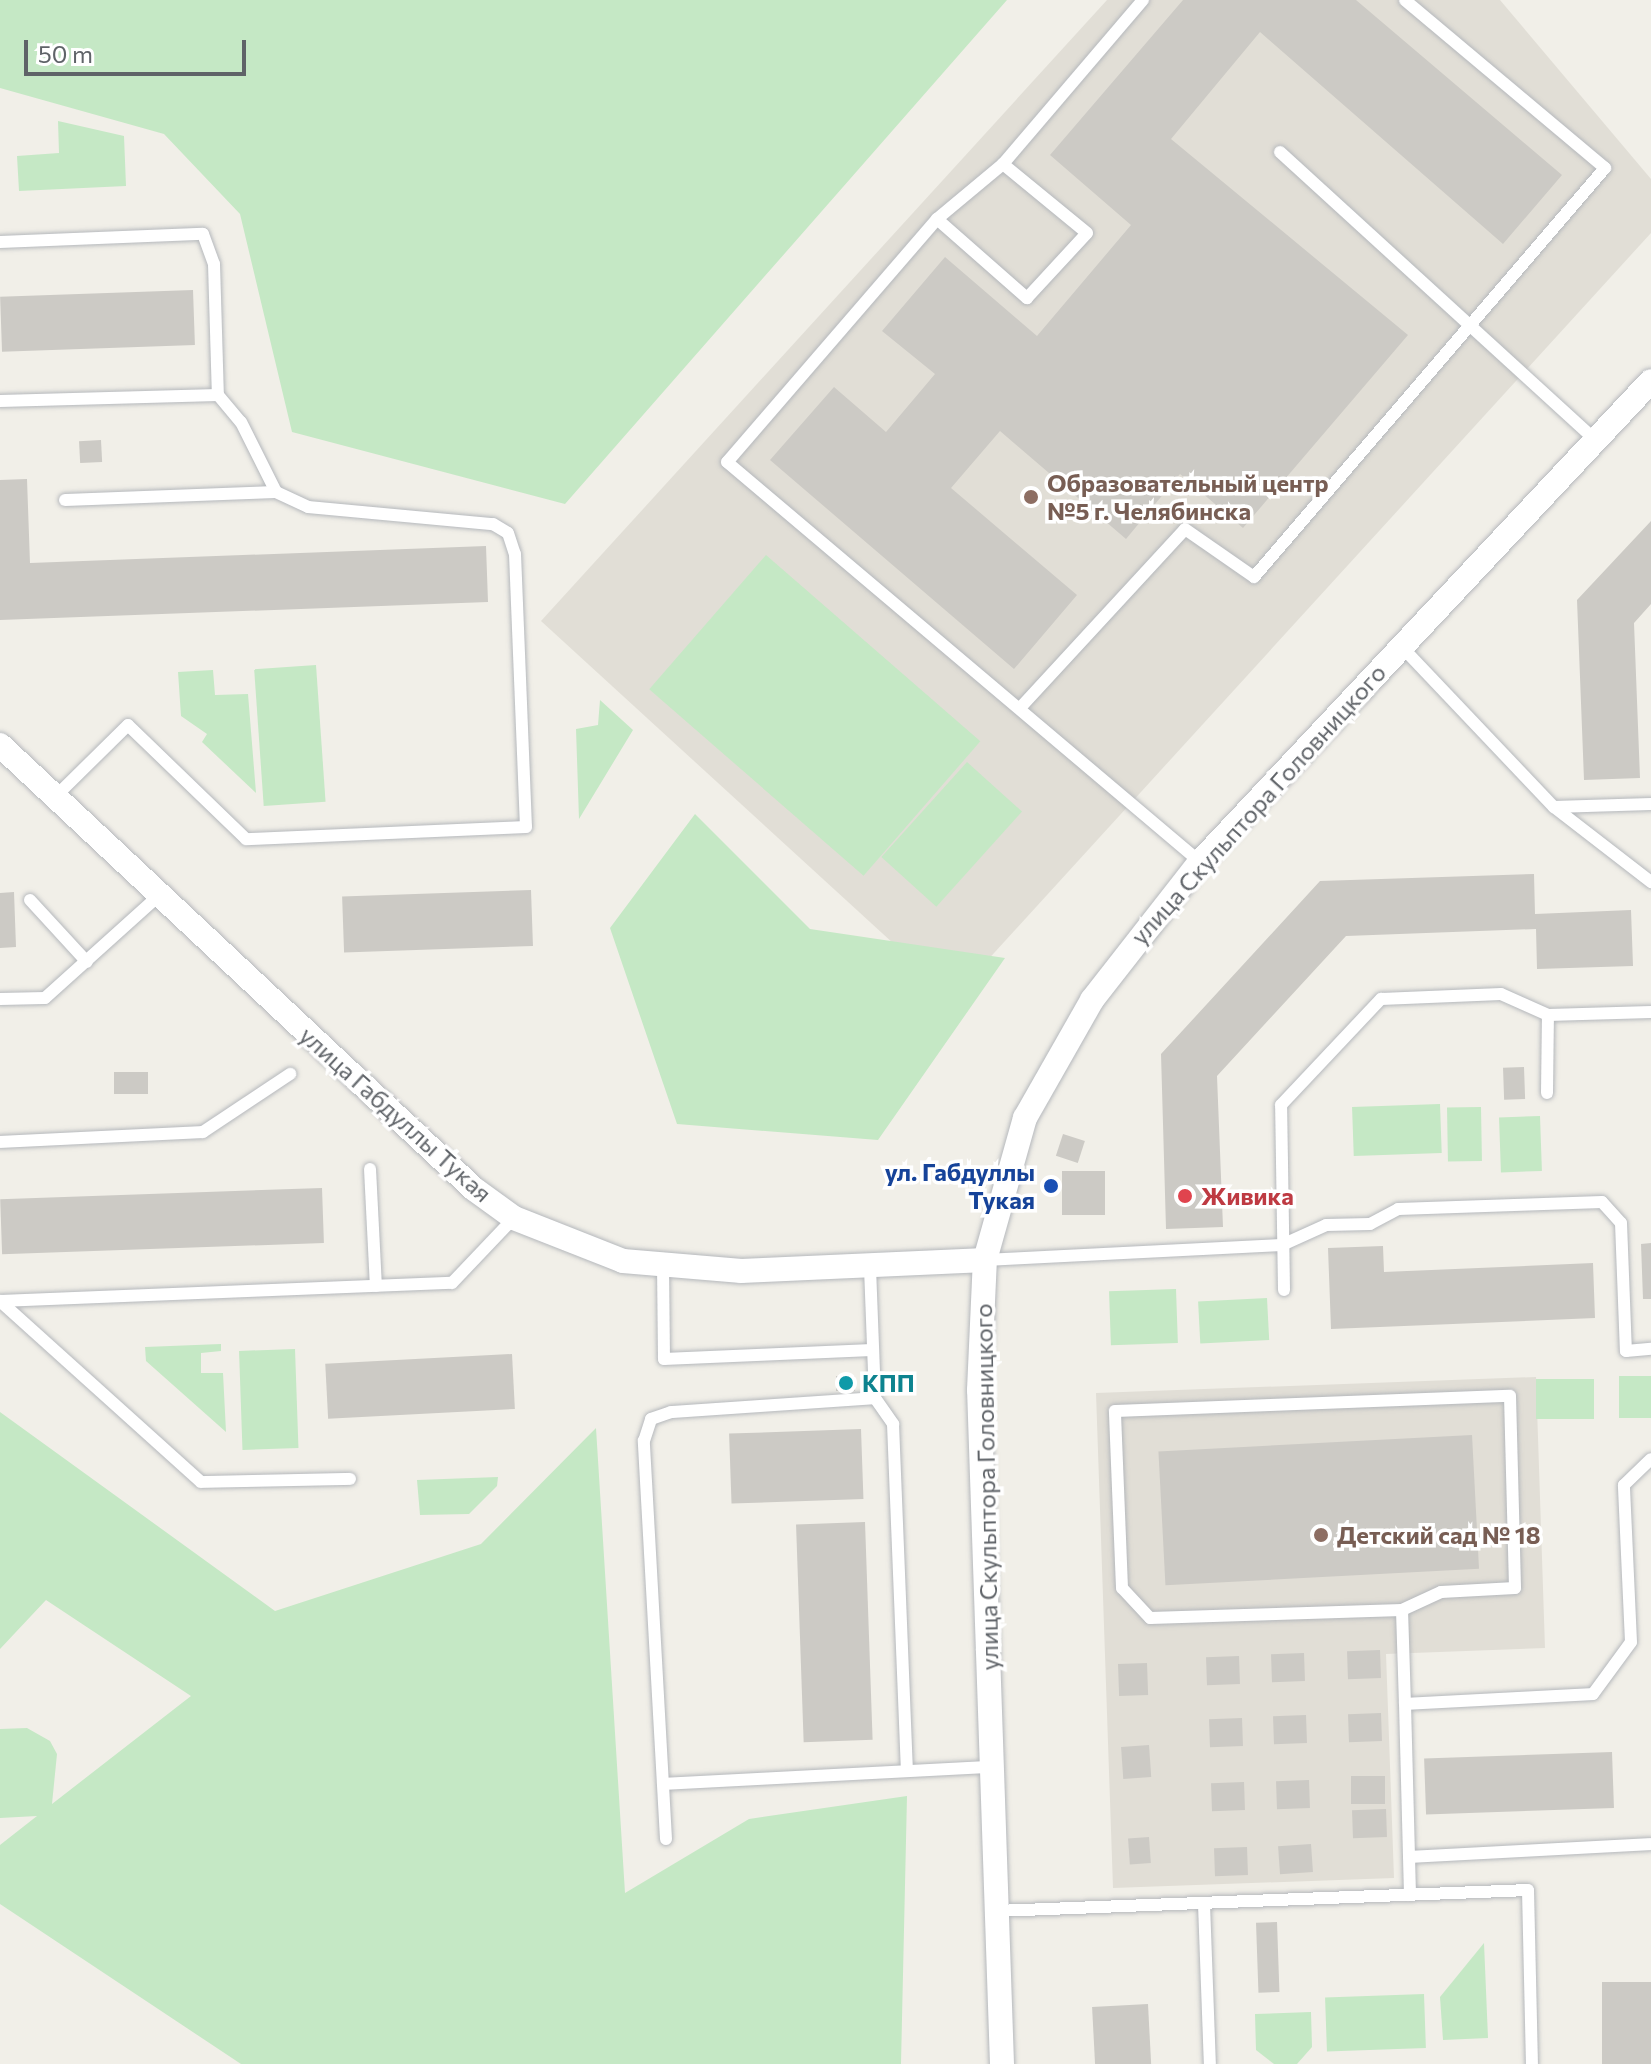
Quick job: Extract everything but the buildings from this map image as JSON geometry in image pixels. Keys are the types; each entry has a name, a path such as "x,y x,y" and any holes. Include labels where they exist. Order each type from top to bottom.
{"street":[{"name":"улица Скульптора Головницкого","path":"1002,2064 979,1390 985,1260 1013,1151 1057,1058 1131,944 1200,862 1651,381"},
{"name":"улица Габдуллы Тукая","path":"0,745 157,897 474,1189 514,1218 623,1261 742,1271 985,1260"}],"lane":[{"path":"1143,0 1003,164 937,219 727,462 1200,862"},
{"path":"1020,708 1185,529 1254,577 1605,168 1405,0"},
{"path":"1280,152 1595,440"},
{"path":"937,219 1027,298 1087,233 1003,164"},
{"path":"0,242 203,234 214,264 218,395 241,422 276,492"},
{"path":"0,401 218,395"},
{"path":"54,798 128,725 246,839 526,827 515,554 508,533 493,524 308,507 276,492 65,500"},
{"path":"1401,646 1554,807 1651,882"},
{"path":"1554,807 1651,804"},
{"path":"0,999 45,998 157,897"},
{"path":"30,900 87,962"},
{"path":"1284,1290 1281,1105 1381,999 1501,994 1548,1015 1651,1012"},
{"path":"1547,1093 1548,1015"},
{"path":"0,1142 203,1132 290,1074"},
{"path":"370,1169 376,1286"},
{"path":"985,1260 1282,1245 1326,1225 1370,1224 1398,1209 1602,1202 1621,1223 1626,1351 1651,1349"},
{"path":"0,1301 452,1283 514,1218"},
{"path":"663,1264 664,1359 872,1350"},
{"path":"870,1267 875,1398 893,1424 907,1771"},
{"path":"0,1301 201,1482 350,1479"},
{"path":"1510,1396 1515,1588 1441,1592 1402,1610 1150,1618 1122,1588 1115,1411 1510,1396"},
{"path":"666,1839 644,1441 651,1419 671,1412 875,1398"},
{"path":"1405,1704 1593,1694 1631,1642 1624,1485 1651,1459"},
{"path":"1402,1610 1410,1895"},
{"path":"663,1784 991,1767"},
{"path":"1410,1857 1651,1844"},
{"path":"997,1911 1528,1890 1532,2064"},
{"path":"1204,1904 1210,2064"}],"shaded area":[{"name":"Образовательный центр №5 г. Челябинска","path":"1107,0 1500,0 1651,179 1651,233 953,998 541,621"},
{"name":"Детский сад № 18","path":"1536,1377 1545,1648 1386,1654 1394,1878 1113,1888 1096,1393"}],"green space":[{"path":"0,0 1007,0 565,504 292,432 240,214 164,134 0,88"},
{"path":"58,121 124,136 126,186 19,191 17,156 59,153"},
{"path":"766,555 980,741 864,876 649,689"},
{"path":"316,665 326,802 264,806 254,669"},
{"path":"213,670 215,695 248,694 256,793 202,742 207,734 181,716 178,672"},
{"path":"600,700 633,730 579,819 576,729 598,725"},
{"path":"967,762 1022,812 936,907 881,857"},
{"path":"695,814 810,929 1005,958 878,1140 677,1124 610,928"},
{"path":"1440,1104 1442,1153 1354,1156 1352,1107"},
{"path":"1481,1107 1482,1161 1448,1162 1447,1108"},
{"path":"1540,1116 1542,1171 1501,1172 1499,1117"},
{"path":"1176,1289 1178,1343 1111,1345 1109,1291"},
{"path":"1267,1298 1269,1340 1200,1344 1198,1302"},
{"path":"221,1344 221,1351 201,1353 201,1373 223,1373 226,1432 146,1361 145,1347"},
{"path":"295,1349 298,1448 242,1450 239,1351"},
{"path":"1619,1376 1651,1376 1651,1418 1619,1418"},
{"path":"1536,1379 1594,1379 1594,1419 1536,1419"},
{"path":"0,1412 275,1611 481,1544 596,1428 625,1893 749,1819 907,1796 901,2064 241,2064 0,1904 0,1845 37,1816 0,1818 0,1729 27,1728 50,1741 57,1754 52,1804 191,1696 46,1600 0,1649"},
{"path":"498,1477 497,1486 469,1514 420,1515 417,1480"},
{"path":"1484,1943 1488,2038 1443,2040 1440,1997"},
{"path":"1424,1994 1426,2048 1327,2051 1325,1997"},
{"path":"1311,2012 1312,2047 1297,2064 1274,2064 1256,2050 1255,2014"}],"place":[{"name":"Образовательный центр №5 г. Челябинска","path":"1031,497"},
{"name":"ул. Габдуллы Тукая","path":"1051,1186"},
{"name":"Живика","path":"1185,1196"},
{"name":"КПП","path":"846,1383"},
{"name":"Детский сад № 18","path":"1321,1535"}]}
